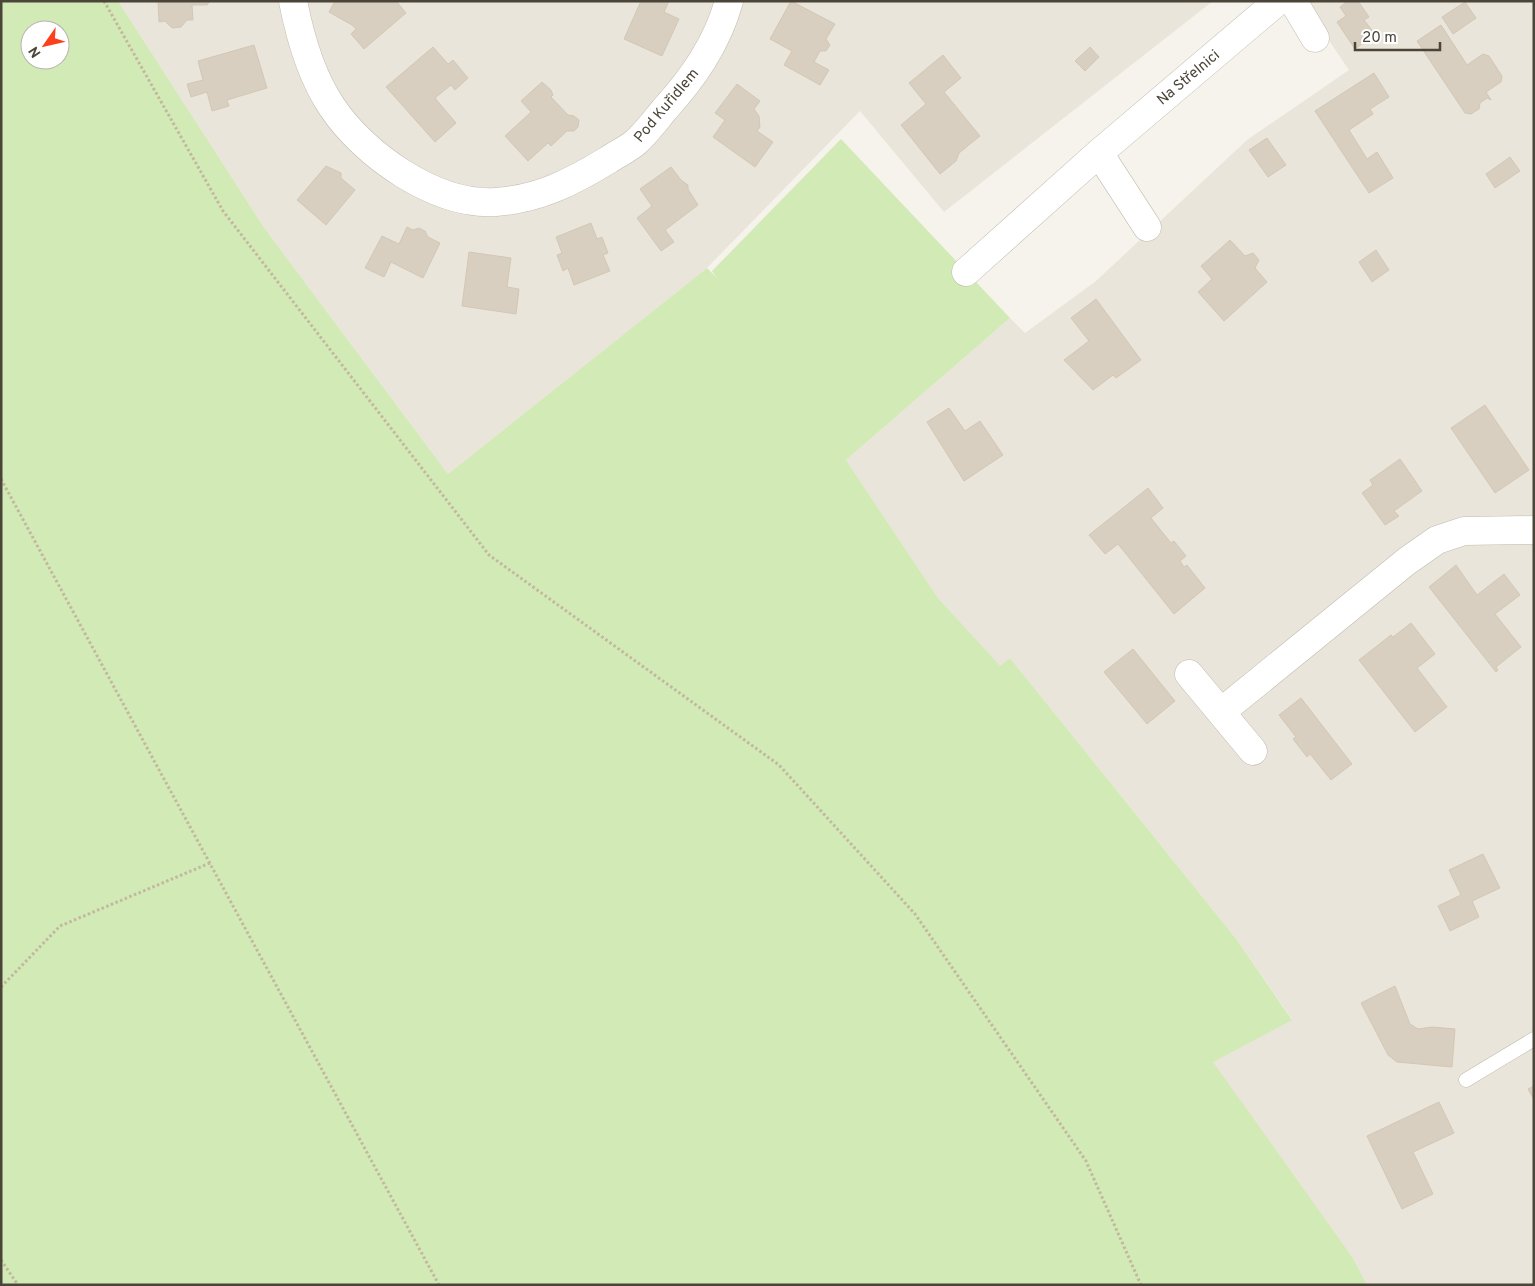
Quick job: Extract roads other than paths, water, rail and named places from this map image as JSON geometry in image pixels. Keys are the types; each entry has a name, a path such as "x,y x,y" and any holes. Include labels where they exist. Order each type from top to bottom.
{"street":[{"name":"Pod Kuřidlem","path":"293,1 299,33 308,59 331,107 355,136 385,163 430,188 462,198 494,202 537,196 574,181 636,142 690,81 711,48 729,1"},
{"name":"Na Střelnici","path":"966,272 1100,153 1278,1"},
{"path":"1293,1 1315,38"},
{"path":"1100,153 1146,227"},
{"path":"1221,712 1407,561 1437,540 1464,531 1534,530"},
{"path":"1188,674 1253,751"}],"lane":[{"path":"1466,1080 1534,1039"}]}
